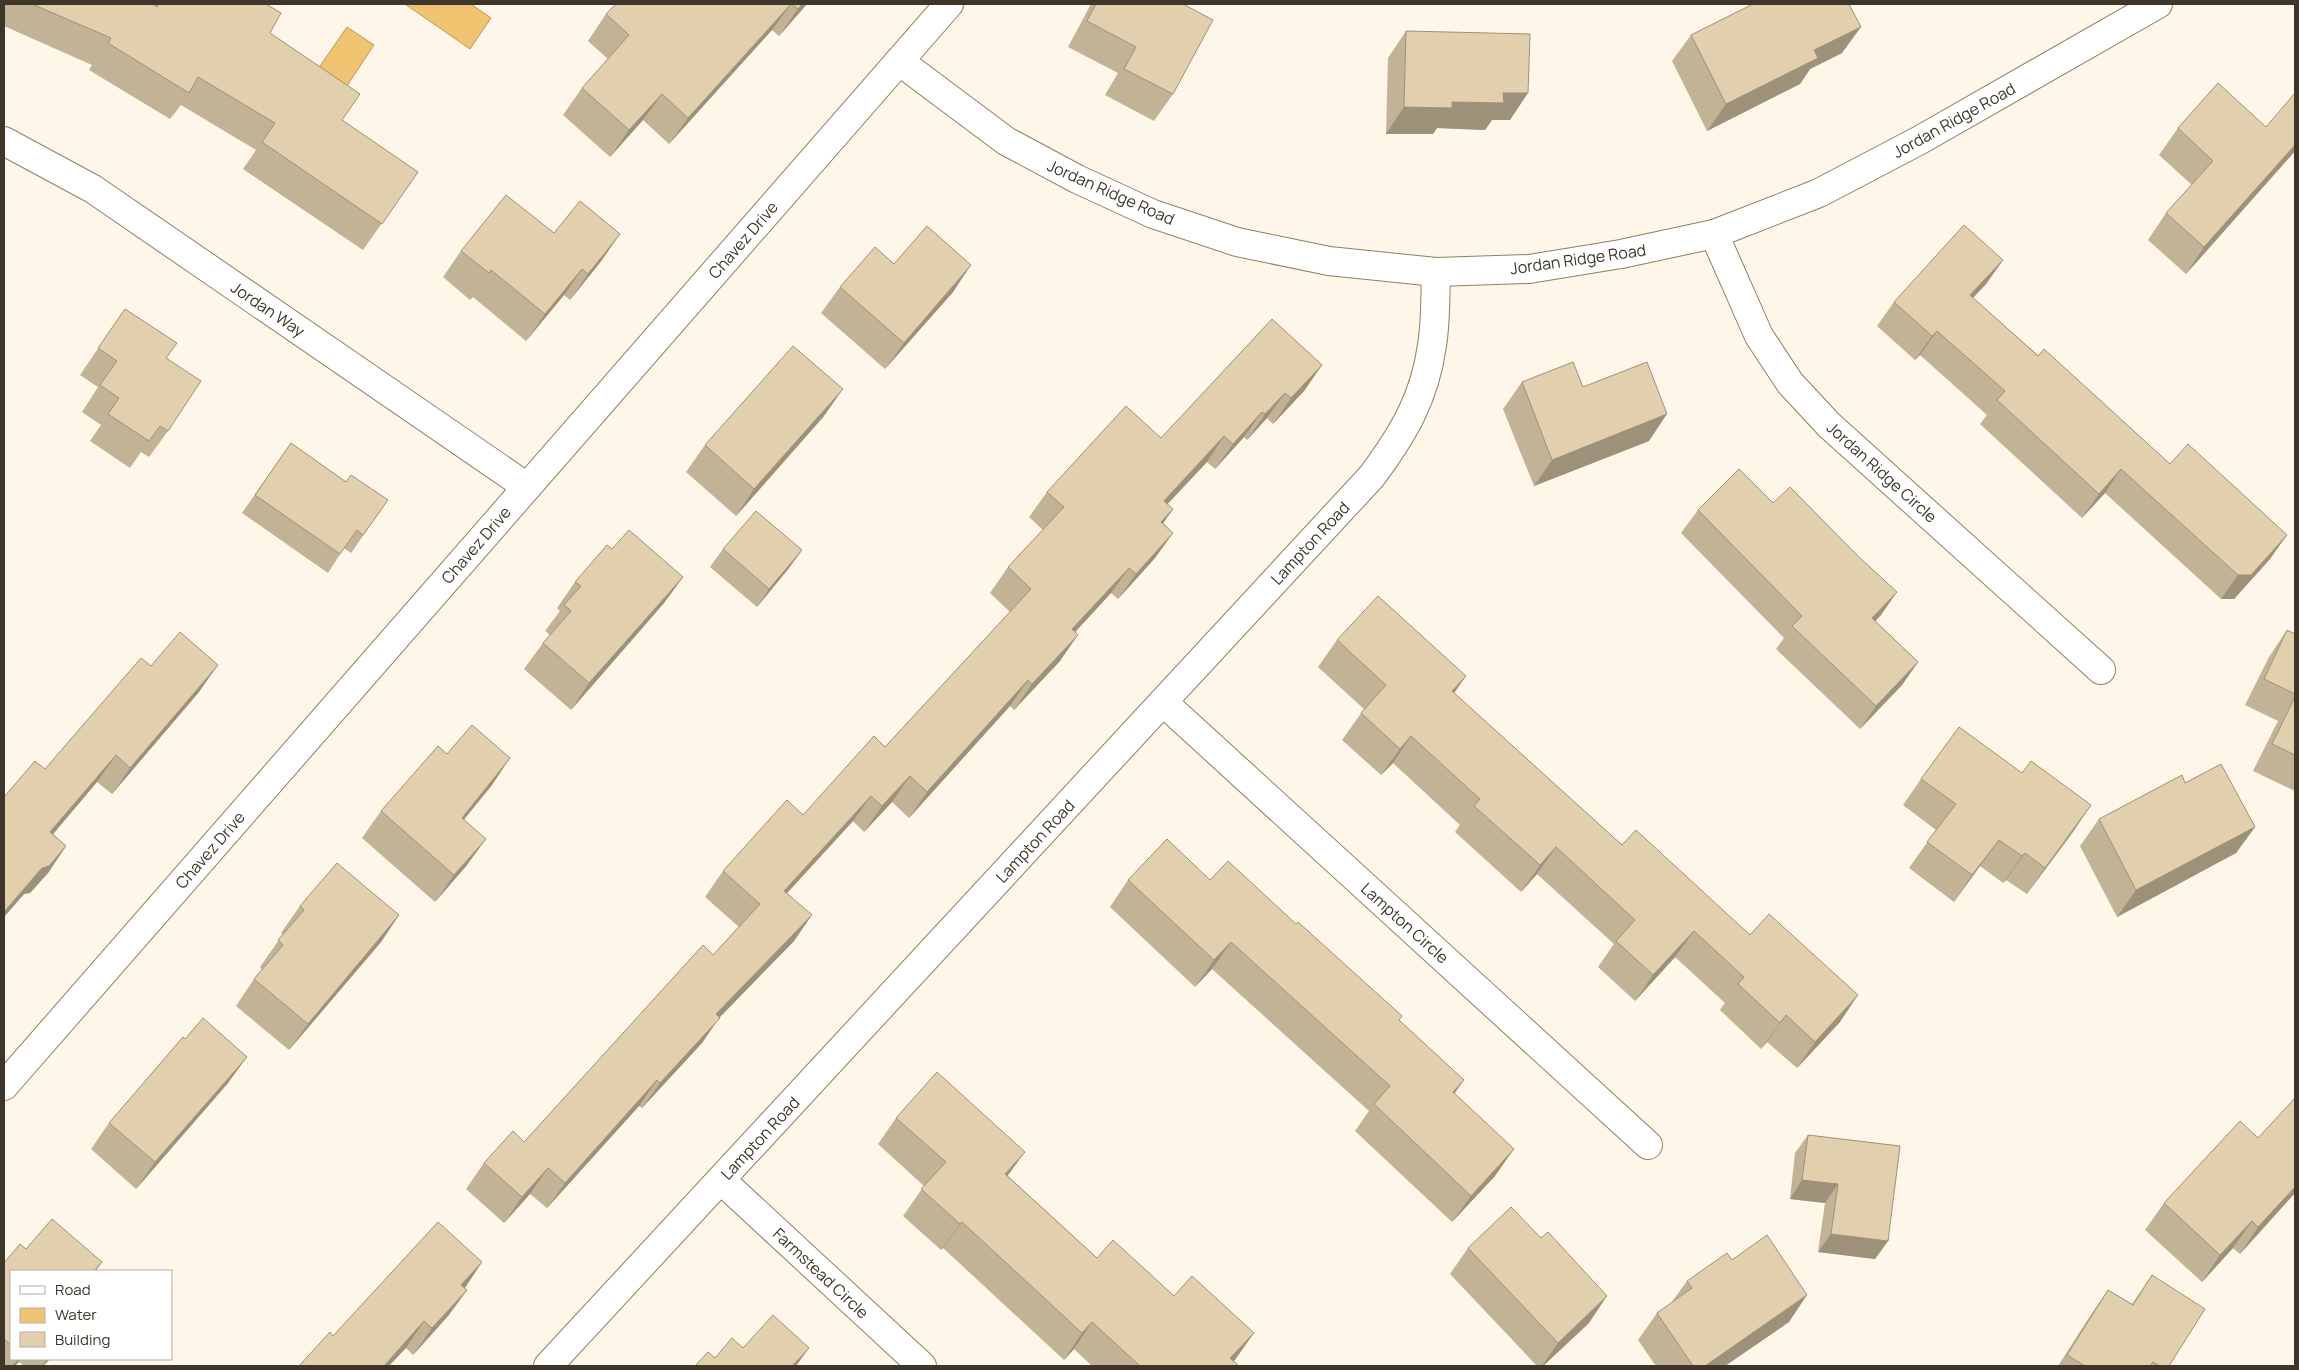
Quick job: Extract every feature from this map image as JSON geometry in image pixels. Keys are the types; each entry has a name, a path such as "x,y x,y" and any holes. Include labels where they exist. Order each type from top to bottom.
{"street":[{"name":"Chavez Drive","path":"4,1086 949,4"},
{"name":"Jordan Ridge Road","path":"899,61 1006,141 1076,180 1153,214 1237,242 1329,261 1436,272 1529,268 1621,254 1714,234 1819,193 1920,140 2158,4"},
{"name":"Jordan Way","path":"4,141 93,189 527,487"},
{"name":"Jordan Ridge Circle","path":"1714,234 1759,336 1790,383 1829,424 2101,670"},
{"name":"Lampton Road","path":"548,1366 1372,476 1400,438 1421,394 1432,345 1436,272"},
{"name":"Lampton Circle","path":"1164,702 1648,1145"},
{"name":"Farmstead Circle","path":"721,1180 922,1366"}],"water":[{"path":"405,4 471,4 491,18 470,49"},
{"path":"347,27 374,45 337,101 309,82"}],"building":[{"path":"32,4 152,4 157,7 159,4 266,4 281,13 270,33 360,94 342,120 418,172 382,224 262,142 275,123 198,77 189,93 108,43 111,38"},
{"path":"616,4 791,4 688,118 662,94 629,130 582,88 629,35 606,14"},
{"path":"792,4 802,4 798,9"},
{"path":"1096,4 1183,4 1213,20 1173,94 1124,69 1136,47 1087,21"},
{"path":"1753,4 1849,4 1861,27 1814,50 1818,58 1726,104 1691,35"},
{"path":"1406,31 1530,34 1528,93 1503,93 1504,103 1452,102 1452,108 1404,107"},
{"path":"2218,83 2266,127 2295,93 2295,145 2204,247 2166,213 2213,161 2178,128"},
{"path":"506,195 554,233 580,201 620,234 588,274 582,269 545,314 491,270 489,273 461,251"},
{"path":"1964,225 2003,260 1970,295 2038,356 2044,349 2170,464 2188,444 2287,535 2251,575 2238,575 2121,469 2099,494 1997,400 2005,391 1937,331 1932,336 1894,302"},
{"path":"927,226 971,265 904,343 840,287 875,247 894,264"},
{"path":"125,309 177,343 166,358 201,381 168,431 160,426 149,441 108,414 119,398 100,385 117,361 98,348"},
{"path":"1272,319 1322,365 1291,398 1285,393 1265,414 1262,412 1233,444 1224,436 1164,501 1173,509 1161,522 1173,533 1136,574 1129,568 1072,629 1078,635 1032,684 1028,680 927,792 910,776 882,806 871,796 784,891 812,915 716,1014 720,1018 660,1083 657,1080 565,1183 548,1168 522,1197 484,1163 513,1131 524,1142 703,945 713,955 760,904 723,871 787,800 803,815 874,736 885,747 1031,589 1008,567 1064,507 1047,492 1126,406 1161,438"},
{"path":"793,346 843,389 754,489 705,445"},
{"path":"1573,362 1583,387 1647,362 1667,414 1552,460 1522,382"},
{"path":"291,443 346,482 351,475 388,500 363,535 357,530 340,554 255,495"},
{"path":"1739,469 1773,503 1790,487 1859,557 1897,592 1872,618 1918,662 1876,706 1792,626 1802,616 1698,510"},
{"path":"756,511 802,550 769,589 723,549"},
{"path":"629,530 683,577 589,683 543,643 571,611 564,605 581,586 575,582 607,545 612,549"},
{"path":"1378,596 1466,676 1452,691 1622,845 1636,830 1750,935 1769,914 1858,995 1815,1042 1786,1015 1780,1023 1738,984 1744,977 1694,931 1653,975 1616,941 1635,920 1556,847 1540,865 1474,806 1480,799 1411,736 1400,749 1361,713 1386,685 1337,640"},
{"path":"2287,630 2295,634 2295,694 2264,679"},
{"path":"180,632 218,665 130,768 116,755 50,832 66,846 49,866 42,868 4,912 4,797 35,761 45,769 141,658 151,666"},
{"path":"2295,697 2295,755 2272,744"},
{"path":"472,725 510,758 462,818 486,839 454,875 381,811 438,746 447,754"},
{"path":"1959,727 2022,773 2031,761 2091,805 2045,868 2025,853 2022,856 1999,840 1972,875 1927,842 1956,804 1921,779"},
{"path":"2221,764 2255,827 2136,890 2099,819 2182,775 2185,783"},
{"path":"1167,839 1210,880 1228,861 1296,924 1298,922 1402,1016 1399,1020 1464,1080 1453,1092 1514,1149 1471,1196 1374,1104 1390,1086 1231,942 1214,960 1128,880"},
{"path":"337,863 399,915 308,1024 254,979 283,945 278,940 304,910 300,906"},
{"path":"203,1018 247,1057 155,1162 109,1123 183,1037 185,1039"},
{"path":"937,1072 1025,1152 1005,1174 1097,1258 1113,1240 1174,1296 1192,1276 1254,1333 1230,1358 1239,1366 1140,1366 1092,1322 1082,1333 962,1222 960,1224 921,1189 946,1162 896,1118"},
{"path":"2295,1098 2295,1187 2258,1227 2252,1221 2220,1255 2164,1203 2240,1121 2258,1138"},
{"path":"1808,1135 1900,1146 1888,1241 1831,1234 1838,1184 1802,1180"},
{"path":"1511,1207 1541,1238 1548,1232 1607,1296 1558,1343 1468,1248"},
{"path":"52,1219 102,1262 95,1270 10,1270 10,1344 4,1339 4,1263 20,1244 26,1249"},
{"path":"438,1222 482,1262 461,1285 467,1290 432,1328 424,1321 384,1366 299,1366 330,1332 333,1336"},
{"path":"1767,1235 1807,1295 1705,1366 1693,1366 1657,1313 1692,1288 1687,1281 1727,1253 1732,1260"},
{"path":"2152,1275 2205,1309 2169,1366 2160,1366 2153,1362 2150,1366 2085,1366 2067,1355 2108,1290 2133,1305"},
{"path":"773,1315 809,1348 792,1366 695,1366 708,1352 715,1358 732,1338 743,1348"}]}
